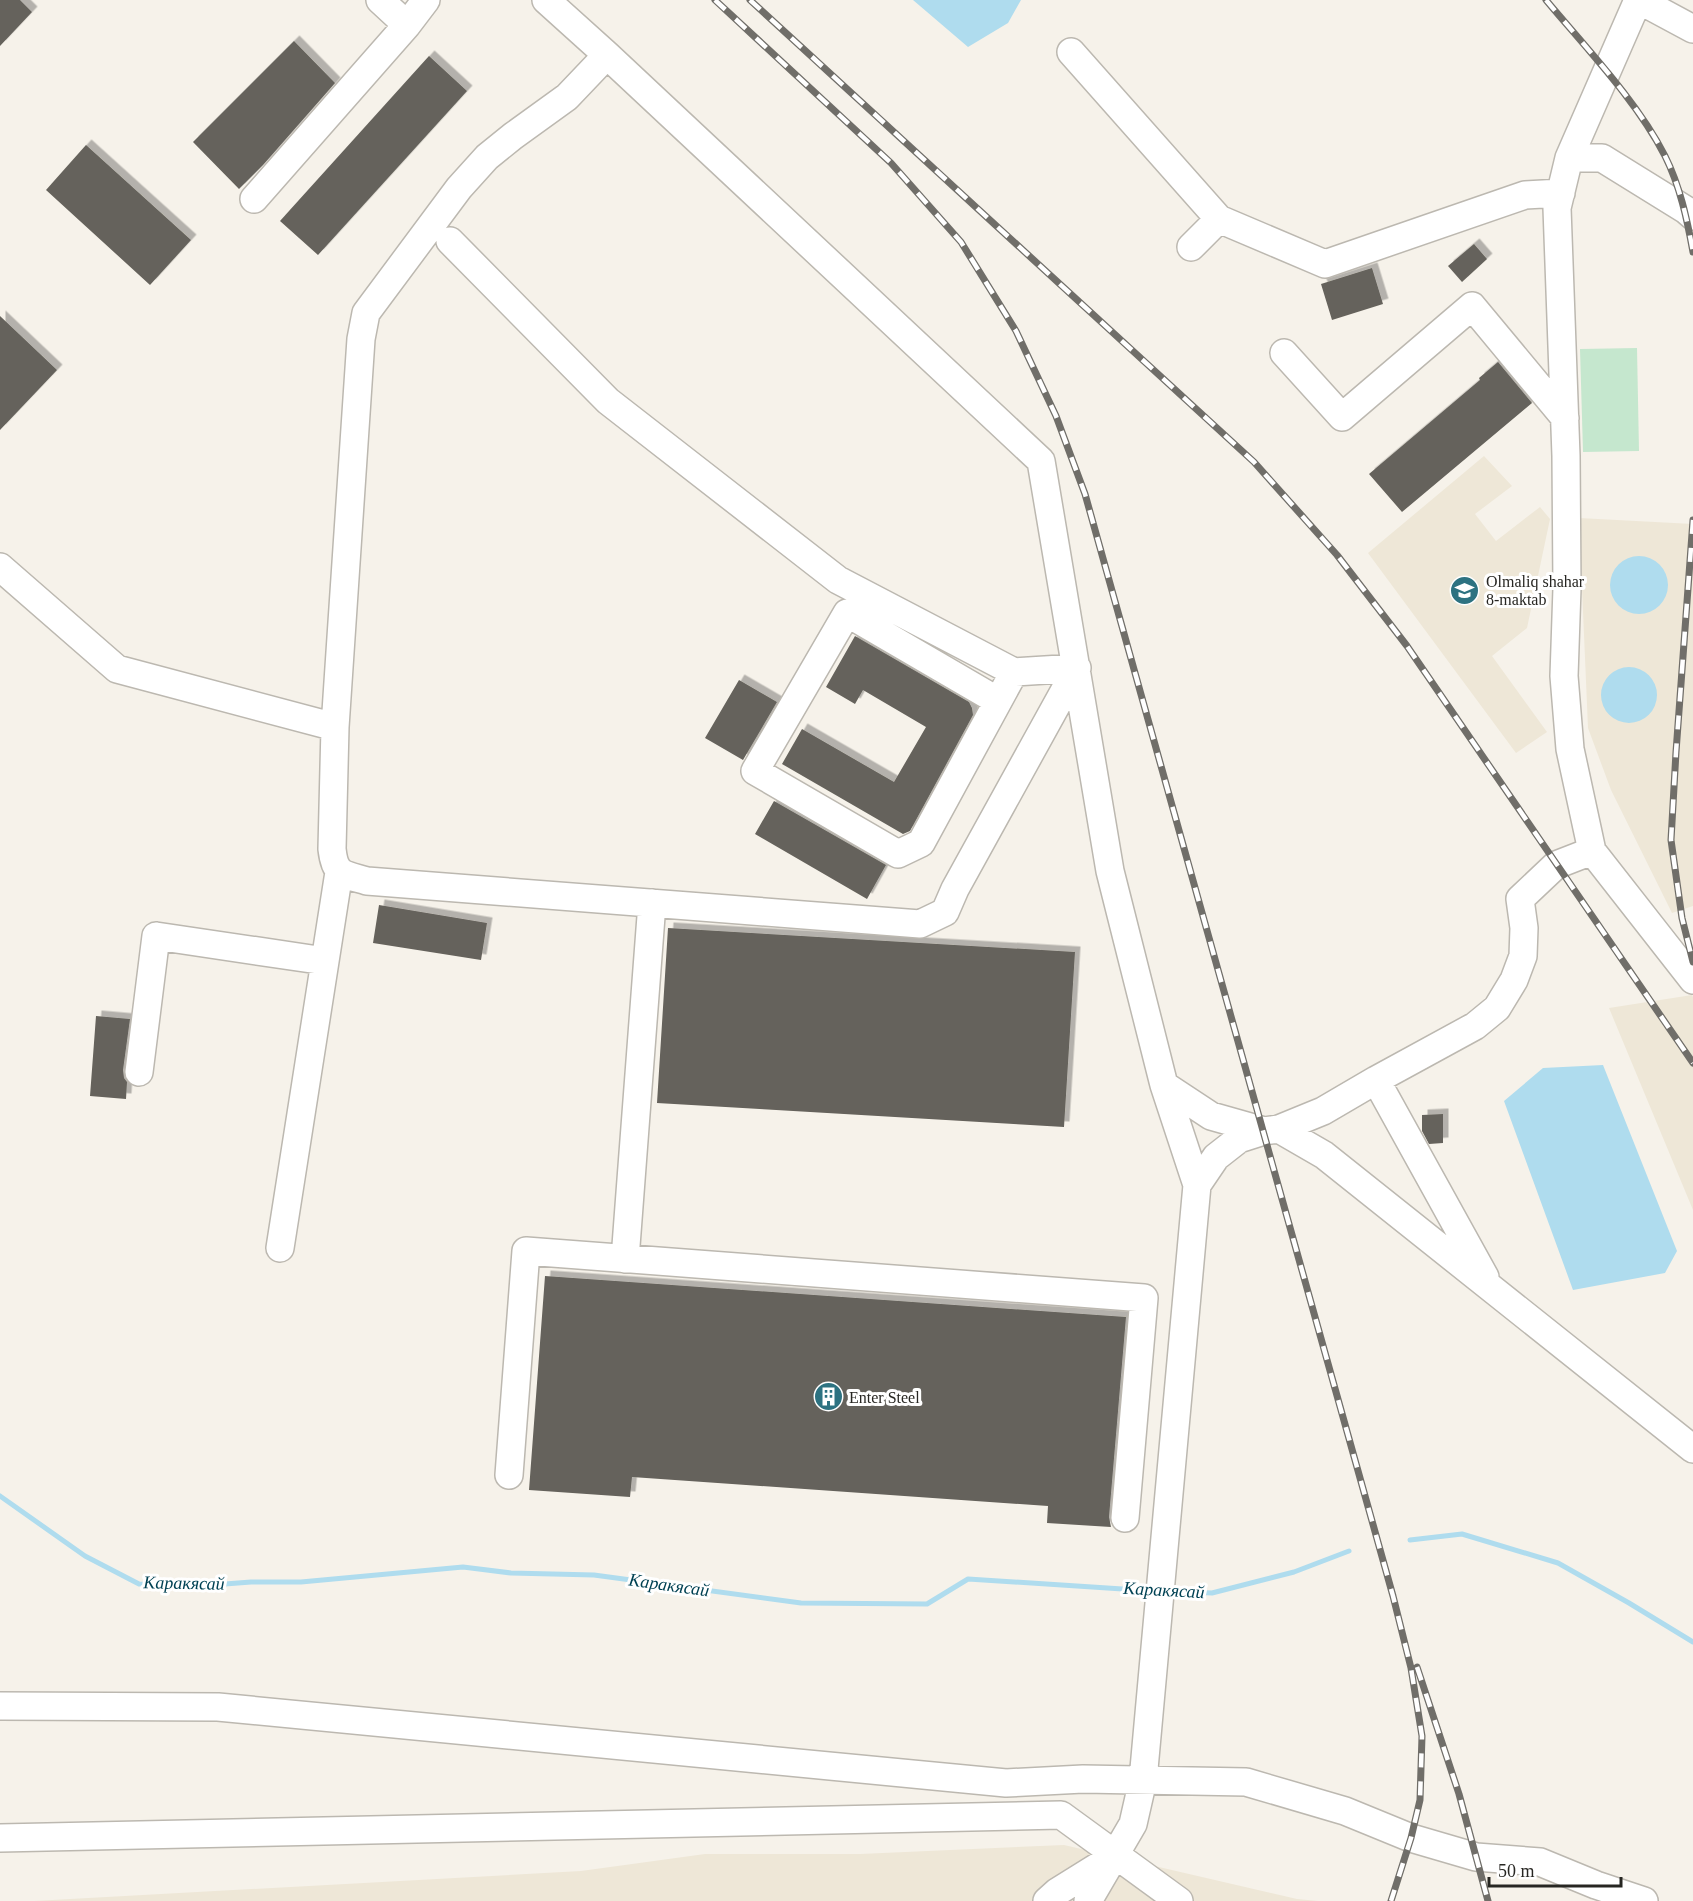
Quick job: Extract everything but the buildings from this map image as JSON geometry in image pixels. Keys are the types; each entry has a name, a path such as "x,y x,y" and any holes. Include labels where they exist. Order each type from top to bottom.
{"street":[{"path":"380,0 407,25"},
{"path":"254,199 407,25 426,0"},
{"path":"546,0 1041,461 1110,872 1164,1085 1197,1185 1143,1780 1133,1824 1088,1901"},
{"path":"1693,29 1639,0 1569,158 1557,208 1567,588 1564,676 1569,749 1592,851 1693,980"},
{"path":"1071,52 1219,219 1325,264 1525,195 1560,193"},
{"path":"607,55 567,97 487,157 459,188 366,313 361,339 335,727 332,849 334,864 339,872 367,881 920,924 945,912 955,889 1077,668"},
{"path":"1569,158 1602,158 1693,216"},
{"path":"1191,247 1219,219"},
{"path":"450,241 608,401 838,580 1014,672 1077,668"},
{"path":"1284,353 1342,417 1472,306 1564,418"},
{"path":"0,567 117,669 335,727"},
{"path":"998,701 847,613 755,771 898,854 921,843 1014,672"},
{"path":"1197,1185 1216,1157 1239,1139 1272,1130 1323,1111 1475,1026 1497,1008 1514,980 1523,956 1524,928 1520,899 1556,865 1592,851"},
{"path":"280,1248 339,872"},
{"path":"626,1259 652,903"},
{"path":"139,1072 156,936 325,961"},
{"path":"1376,1080 1491,1289"},
{"path":"1164,1085 1211,1116 1272,1130 1324,1155 1693,1449"},
{"path":"1323,1111 1324,1155"},
{"path":"509,1474 526,1251 1144,1298 1125,1518"},
{"path":"0,1706 218,1707 1006,1783 1083,1779 1246,1782 1345,1811 1411,1838 1476,1857 1540,1862 1596,1885 1644,1901"},
{"path":"0,1838 1061,1815 1179,1901"},
{"path":"1047,1901 1057,1892 1116,1855"}],"shaded area":[{"name":"Olmaliq shahar 8-maktab","path":"1484,456 1512,486 1475,514 1496,541 1540,507 1550,519 1527,628 1492,656 1547,732 1516,753 1368,553"},
{"path":"1579,518 1693,524 1693,906 1672,913 1611,790 1588,728"},
{"path":"1692,995 1693,997 1693,1210 1609,1008"},
{"path":"1064,1845 1297,1899 1318,1901 34,1901 581,1871 705,1854 860,1854"}],"green space":[{"path":"1637,348 1639,451 1583,452 1580,349"}],"water":[{"path":"913,0 1021,0 1008,23 968,47"},
{"path":"1639,556 1655,561 1663,569 1668,585 1663,601 1655,609 1639,614 1623,609 1615,601 1610,585 1615,569 1623,561"},
{"path":"1623,667 1635,667 1645,671 1653,679 1657,695 1653,711 1645,719 1635,723 1623,723 1613,719 1605,711 1601,701 1601,689 1605,679 1613,671"},
{"path":"1603,1065 1677,1251 1665,1273 1573,1290 1504,1101 1543,1068"}],"waterway":[{"name":"Каракясай","path":"0,1496 85,1556 139,1584 212,1585 301,1582 463,1567 511,1573 594,1575 801,1603 927,1604 968,1579 1153,1591"},
{"name":"Каракясай","path":"1410,1540 1462,1534 1558,1563 1693,1642"},
{"name":"Каракясай","path":"1168,1591 1212,1593 1294,1572 1349,1551"}],"railway":[{"path":"715,0 891,163 961,242 1016,331 1056,416 1085,494 1393,1596 1411,1668 1422,1736 1420,1800 1411,1838 1391,1901"},
{"path":"750,0 1254,462 1337,555 1407,646 1693,1063"},
{"path":"1546,0 1626,95 1653,135 1675,179 1693,252"},
{"path":"1693,520 1671,840 1682,918 1693,962"},
{"path":"1417,1667 1459,1794 1488,1901"}],"place":[{"name":"Olmaliq shahar 8-maktab","path":"1465,590"},
{"name":"Enter Steel","path":"828,1397"}]}
